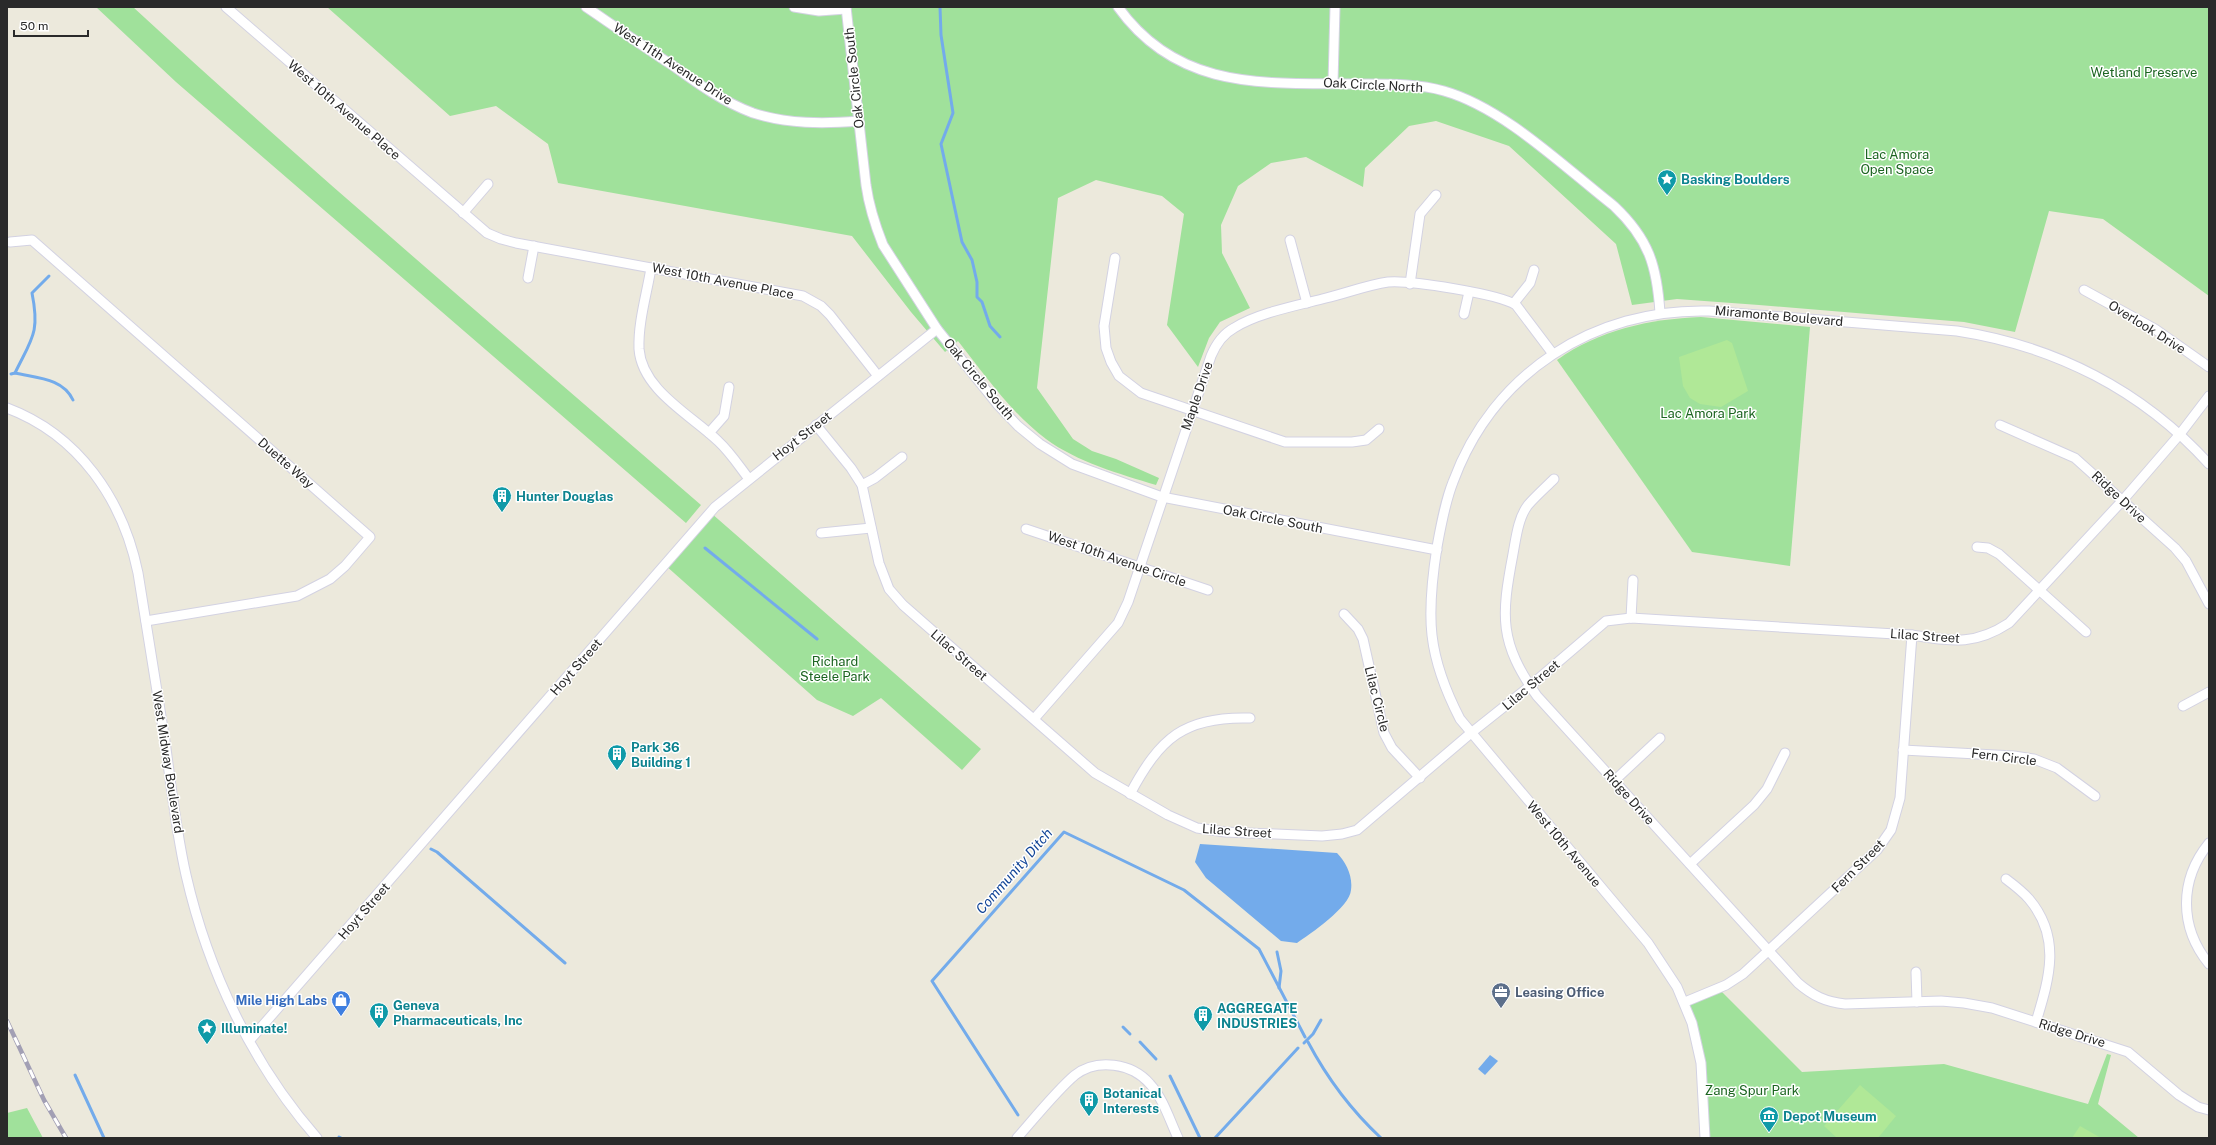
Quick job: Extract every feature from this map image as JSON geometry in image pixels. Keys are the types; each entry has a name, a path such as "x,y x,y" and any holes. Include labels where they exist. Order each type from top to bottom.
{"street":[{"name":"West 10th Avenue Place","path":"226,7 484,231 501,240 784,291 813,300 830,315 878,376"},
{"name":"West 11th Avenue Drive","path":"586,7 700,85 727,102 746,110 771,118 808,123 859,121"},
{"path":"794,7 819,12 846,8"},
{"name":"Oak Circle North","path":"1118,7 1134,28 1149,42 1169,56 1200,71 1243,80 1400,84 1443,91 1476,103 1510,124 1614,206 1636,230 1646,244 1655,271 1660,313"},
{"path":"1333,83 1334,7"},
{"name":"Oak Circle South","path":"846,8 870,208 883,245 937,330 998,405 1018,426 1040,444 1072,464 1162,497 1437,550"},
{"path":"462,213 488,184"},
{"path":"1410,284 1420,214 1436,195"},
{"name":"Duette Way","path":"10,242 32,240 370,537 345,566 330,579 297,596 146,621"},
{"path":"1290,240 1307,303"},
{"path":"528,278 534,246"},
{"path":"1115,258 1104,326 1106,348 1111,362 1125,382 1141,393 1272,438 1298,443 1366,440 1379,429"},
{"path":"651,268 639,338 639,351 643,365 655,386 726,449 749,479"},
{"path":"1534,270 1530,283 1514,303 1553,354"},
{"name":"Maple Drive","path":"1034,720 1118,623 1128,602 1162,497 1211,356 1224,336 1245,322 1307,303 1380,284 1397,282 1494,295 1514,303"},
{"name":"Overlook Drive","path":"2084,290 2155,329 2209,367"},
{"path":"1464,314 1469,292"},
{"name":"Miramonte Boulevard","path":"1437,550 1451,487 1465,453 1478,430 1507,393 1524,376 1553,354 1606,327 1632,318 1660,313 1687,310 1709,311 1957,331 2009,341 2065,360 2105,380 2145,406 2180,434 2209,464"},
{"name":"Hoyt Street","path":"250,1040 715,507 937,330"},
{"path":"709,433 724,416 729,387"},
{"name":"Lilac Street","path":"816,425 851,468 862,485 879,563 889,589 903,605 1095,773 1130,794 1197,828 1225,832 1322,836 1342,834 1357,830 1606,621 1631,618 1912,635 1950,641 1975,639 1993,633 2009,623 2123,500 2180,434 2209,396"},
{"name":"West Midway Boulevard","path":"7,408 28,417 64,442 86,463 103,485 124,523 133,548 146,621 182,854 190,890 216,971 250,1040 282,1093 317,1138"},
{"name":"Ridge Drive","path":"2000,425 2075,458 2175,548 2186,561 2209,604"},
{"path":"862,485 874,478 902,456"},
{"name":"Ridge Drive","path":"1554,479 1528,505 1522,517 1506,593 1505,613 1509,644 1520,672 1530,686 1614,781 1803,987 1822,1000 1845,1004 1964,1002 1992,1008 2128,1052 2179,1095 2198,1107 2209,1110"},
{"path":"821,533 871,528"},
{"name":"West 10th Avenue Circle","path":"1026,529 1208,590"},
{"path":"1977,547 1988,548 1999,554 2086,632"},
{"name":"West 10th Avenue","path":"1437,550 1429,611 1433,650 1448,696 1460,719 1471,733 1648,943 1665,966 1685,1002 1692,1023 1701,1063 1705,1138"},
{"path":"1631,618 1633,580"},
{"name":"Lilac Circle","path":"1344,614 1358,629 1363,640 1384,733 1392,748 1420,778"},
{"name":"Fern Street","path":"1685,1002 1732,981 1769,950 1866,861 1887,837 1899,806 1912,635"},
{"path":"2183,706 2209,692"},
{"path":"1130,794 1145,766 1160,747 1172,737 1202,722 1219,718 1250,718"},
{"path":"1614,781 1660,738"},
{"name":"Fern Circle","path":"1903,750 2014,756 2034,759 2057,768 2095,796"},
{"path":"1690,864 1754,805 1768,789 1786,753"},
{"path":"2209,843 2197,860 2191,873 2185,903 2191,935 2201,954 2209,964"},
{"path":"2006,879 2028,898 2036,909 2048,938 2051,962 2049,977 2036,1022"},
{"path":"1916,972 1917,1002"},
{"path":"1019,1136 1074,1076 1094,1066 1115,1065 1128,1069 1150,1084 1157,1093 1178,1138"}],"green space":[{"path":"96,7 133,7 273,134 701,505 686,523 176,82"},
{"name":"Lac Amora Open Space","path":"327,7 2209,7 2209,296 2103,219 2049,211 2015,332 1964,322 1677,299 1632,305 1616,244 1509,146 1436,121 1409,126 1365,168 1363,187 1306,157 1271,163 1238,186 1221,225 1222,253 1250,308 1220,322 1209,338 1198,367 1167,325 1184,214 1162,196 1096,180 1058,198 1037,388 1073,439 1092,451 1116,459 1159,478 1156,485 1085,461 1058,447 1033,429 1010,406 958,341 945,352 911,312 852,236 558,183 548,144 496,106 450,116"},
{"name":"Lac Amora Park","path":"1701,317 1810,327 1790,566 1692,552 1557,360 1590,341 1625,328 1662,320"},
{"path":"1727,340 1732,343 1748,391 1721,407 1700,404 1690,398 1683,386 1679,357"},
{"name":"Richard Steele Park","path":"711,513 981,749 962,770 881,698 853,716 817,700 665,565"},
{"name":"Zang Spur Park","path":"1718,988 1802,1072 1944,1064 2088,1104 2107,1054 2111,1055 2098,1104 2139,1138 1705,1138 1702,1074 1685,1002"},
{"path":"1860,1085 1896,1116 1878,1138 1837,1138 1824,1126"},
{"path":"27,1108 43,1138 7,1138 7,1113"},
{"path":"2080,1126 2101,1138 2072,1138"}],"water":[{"path":"1200,844 1337,853 1346,865 1350,875 1351,890 1349,897 1337,912 1328,920 1297,943 1281,941 1206,878 1195,862"},
{"path":"1490,1055 1498,1061 1485,1075 1478,1069"}],"waterway":[{"path":"940,7 941,35 953,113 941,144 962,242 972,260 977,282 977,297 982,302 990,326 1000,337"},
{"path":"11,374 15,373 33,335 35,317 32,293 49,276"},
{"path":"15,373 56,383 63,387 73,400"},
{"path":"705,548 817,639"},
{"name":"Community Ditch","path":"1018,1115 932,981 1064,832 1184,890 1259,949 1305,1037"},
{"path":"431,849 437,852 565,963"},
{"path":"1277,952 1281,971 1279,988"},
{"path":"1304,1043 1313,1034 1321,1020"},
{"path":"1123,1027 1130,1034"},
{"path":"1140,1042 1156,1059"},
{"name":"Community Ditch","path":"1308,1042 1340,1093 1370,1128 1381,1138"},
{"path":"1215,1138 1298,1048"},
{"name":"Community Ditch","path":"75,1075 104,1138"},
{"path":"1170,1076 1200,1138"}],"railway":[{"path":"7,1021 44,1100 66,1138"}],"place":[{"name":"Basking Boulders","path":"1667,196"},
{"name":"Hunter Douglas","path":"502,513"},
{"name":"Park 36 Building 1","path":"617,771"},
{"name":"Leasing Office","path":"1501,1009"},
{"name":"Mile High Labs","path":"341,1017"},
{"name":"Geneva Pharmaceuticals, Inc","path":"379,1029"},
{"name":"AGGREGATE INDUSTRIES","path":"1203,1032"},
{"name":"Illuminate!","path":"207,1045"},
{"name":"Botanical Interests","path":"1089,1117"},
{"name":"Depot Museum","path":"1769,1133"}],"park label":[{"name":"Wetland Preserve","path":"2144,72"}]}
